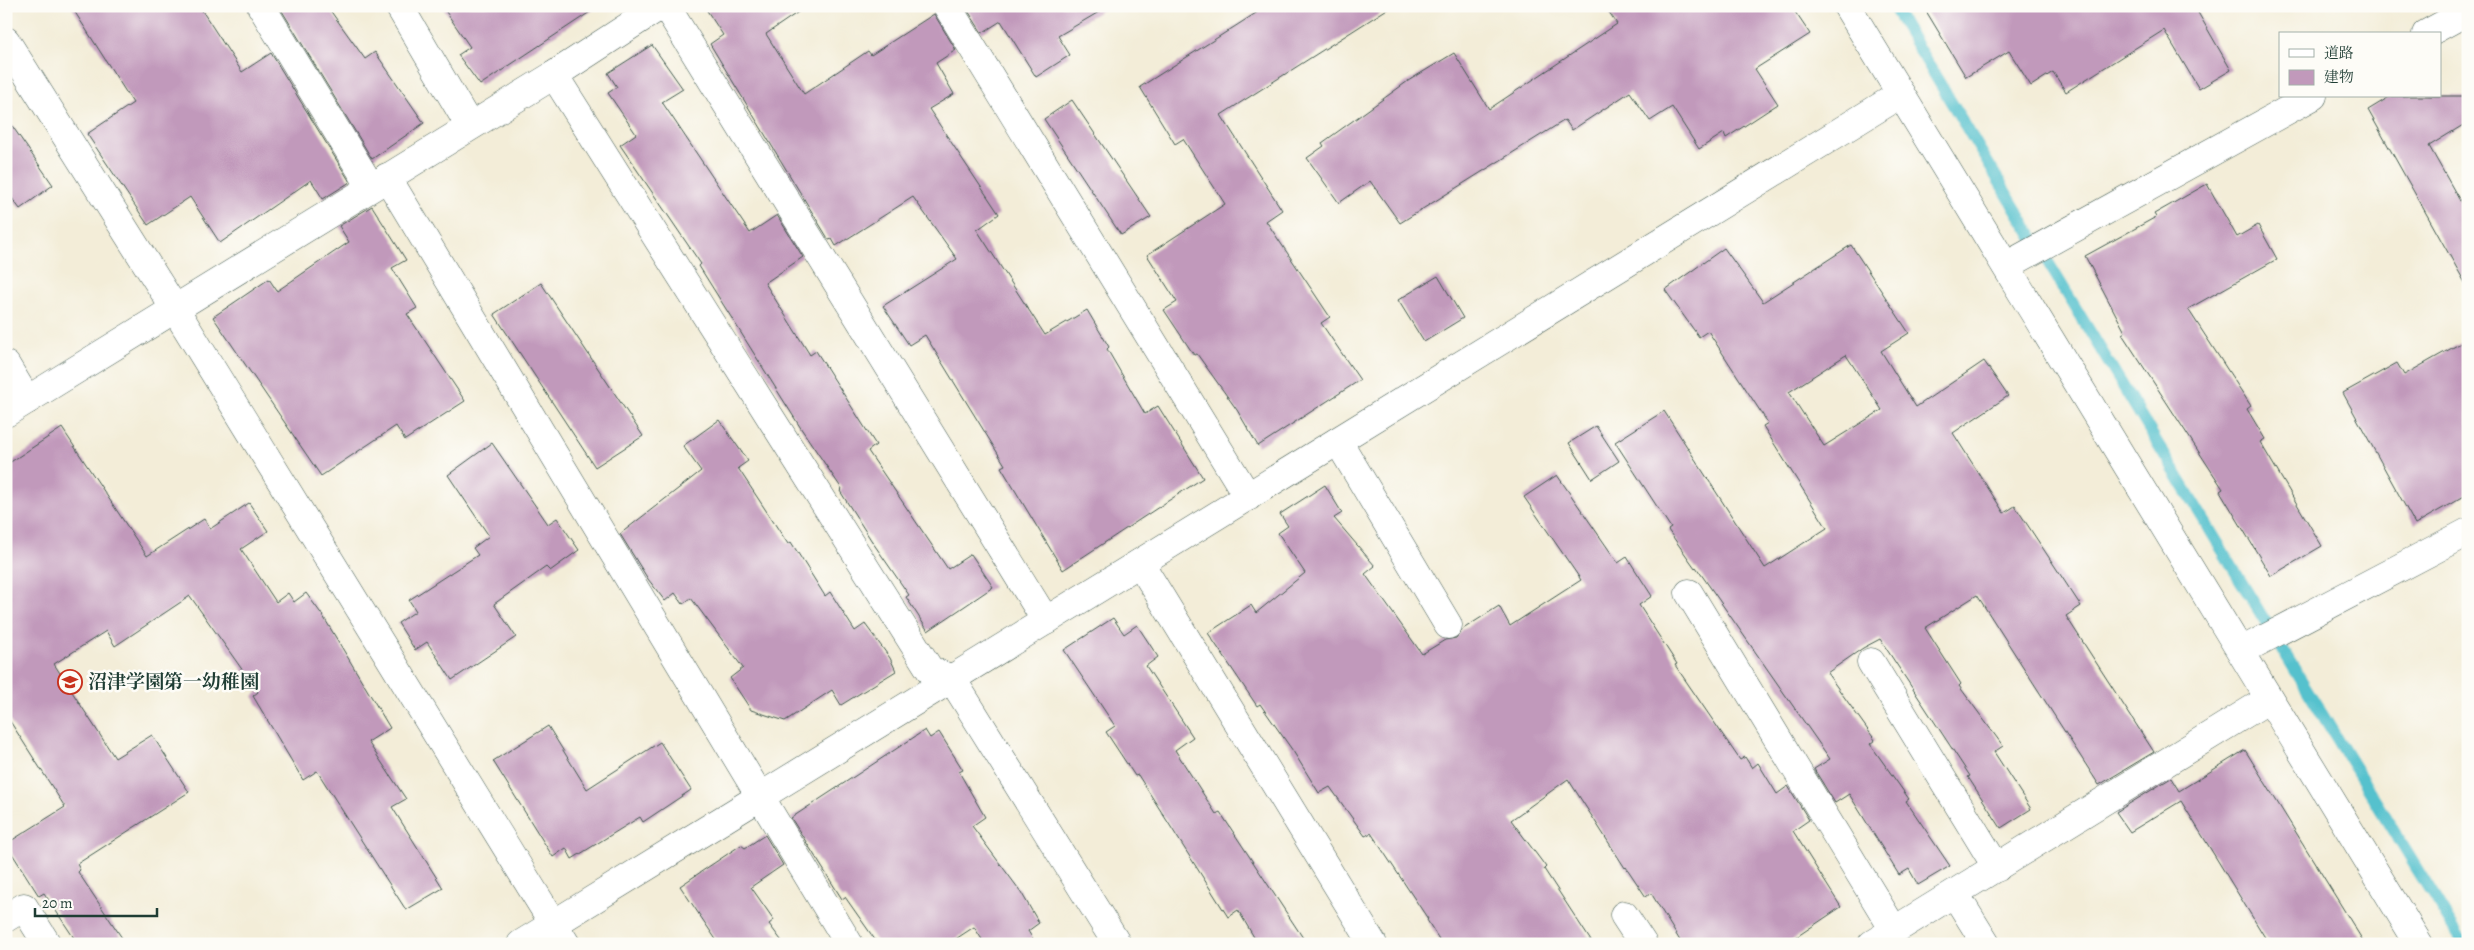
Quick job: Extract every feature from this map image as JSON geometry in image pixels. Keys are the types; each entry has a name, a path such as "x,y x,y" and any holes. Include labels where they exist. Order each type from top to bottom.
{"street":[{"path":"261,6 379,182 762,796 849,944"},
{"path":"399,6 470,125"},
{"path":"6,366 17,406 470,125 554,75 660,6"},
{"path":"666,6 1046,621"},
{"path":"947,6 1248,497"},
{"path":"1847,6 2418,944"},
{"path":"2430,32 2468,11"},
{"path":"6,41 175,309 559,934"},
{"path":"554,75 930,670 952,679 1117,944"},
{"path":"521,944 559,934 762,796 1901,94"},
{"path":"2006,266 2309,98"},
{"path":"1338,441 1448,625"},
{"path":"2241,651 2468,532"},
{"path":"1140,563 1373,944"},
{"path":"1689,593 1883,937 2269,699"},
{"path":"1871,662 1997,868"},
{"path":"1955,894 1986,944"},
{"path":"6,918 24,907 47,944"},
{"path":"1624,915 1643,944"}],"building":[{"path":"71,6 199,6 242,72 271,53 350,182 323,199 311,180 220,243 190,197 148,225 87,134 133,103"},
{"path":"279,6 327,6 365,59 375,52 424,123 372,159"},
{"path":"442,6 599,6 480,85 458,55 470,47"},
{"path":"704,6 807,6 766,34 804,94 868,51 871,55 934,14 956,50 936,63 954,94 929,109 999,214 977,230 1045,335 1087,310 1109,347 1107,349 1145,414 1158,406 1203,478 1063,570 1001,467 1005,465 925,335 909,345 883,306 957,259 913,197 836,246 832,239 829,240 710,44 723,35"},
{"path":"965,6 1109,6 1058,36 1070,55 1036,77 1001,21 982,33"},
{"path":"1267,6 1392,6 1221,115 1282,210 1266,221 1330,317 1321,323 1360,380 1258,446 1237,410 1197,354 1194,355 1164,310 1177,302 1147,255 1225,204 1183,139 1175,144 1140,87"},
{"path":"1605,6 1791,6 1810,34 1755,69 1778,104 1726,138 1724,133 1699,149 1672,107 1650,121 1630,92 1572,130 1565,120 1400,223 1370,181 1339,203 1307,158 1324,146 1322,143 1408,81 1454,53 1489,109 1617,24"},
{"path":"1923,6 2201,6 2196,9 2231,70 2199,89 2164,30 2066,92 2053,72 2031,86 2009,51 1966,77"},
{"path":"652,45 683,89 662,102 750,233 777,215 803,257 765,283 810,355 816,351 876,445 868,451 948,569 971,554 993,587 928,631 906,597 909,595 840,491 842,489 802,430 699,266 701,264 620,145 636,134 608,93 617,87 608,73"},
{"path":"2468,96 2468,122 2429,146 2468,215 2468,288 2368,110 2388,98"},
{"path":"1072,100 1151,217 1121,235 1044,119"},
{"path":"6,117 53,185 20,209 6,190"},
{"path":"2207,184 2237,237 2258,225 2277,259 2188,309 2251,406 2247,409 2265,439 2260,442 2322,546 2271,576 2220,491 2223,489 2122,334 2125,332 2085,256 2156,217 2154,214"},
{"path":"372,206 406,260 392,268 417,308 407,314 465,401 405,440 396,426 321,476 213,317 269,279 277,291 349,242 339,226"},
{"path":"1851,245 1909,333 1881,351 1916,407 1984,361 2008,396 1953,433 2004,513 2015,506 2081,606 2066,616 2154,752 2099,785 1977,595 1925,628 1961,684 1959,686 2003,746 1994,752 2031,809 2001,828 1968,777 1970,776 1880,639 1863,648 1827,673 1875,740 1870,744 1909,799 1906,801 1950,866 1918,885 1909,869 1899,875 1849,794 1835,803 1814,769 1830,759 1668,530 1671,528 1615,442 1664,411 1765,568 1827,528 1763,426 1768,423 1708,331 1699,337 1665,290 1724,248 1763,302","holes":["1846,355 1882,410 1824,446 1789,392"]},
{"path":"1438,276 1463,318 1424,342 1398,300"},
{"path":"541,283 643,436 595,467 494,314"},
{"path":"2468,339 2468,494 2415,524 2343,393 2397,363 2404,375"},
{"path":"719,420 748,461 738,468 788,544 791,542 825,596 830,592 855,631 865,624 890,658 896,671 841,705 832,690 785,721 751,710 730,678 743,668 691,598 683,604 675,593 665,601 648,579 620,534 701,471 683,446"},
{"path":"1596,426 1619,461 1592,479 1569,443"},
{"path":"62,428 147,556 204,519 210,529 249,503 268,531 241,549 276,602 288,593 294,602 306,593 323,616 390,728 368,742 406,799 392,807 443,888 406,910 317,771 303,780 253,696 258,692 190,596 115,646 106,631 54,664 115,758 152,735 189,792 77,864 80,870 78,872 126,944 78,944 44,893 39,896 6,844 65,807 6,715 6,465"},
{"path":"492,443 548,524 557,518 579,550 550,571 546,567 494,604 516,637 452,680 427,642 415,650 398,623 416,611 409,600 478,555 473,548 489,536 448,475"},
{"path":"1557,475 1618,563 1627,557 1652,596 1639,605 1677,664 1675,665 1740,760 1745,757 1752,768 1758,763 1777,794 1788,786 1809,820 1793,831 1841,907 1786,944 1682,944 1651,893 1646,897 1625,868 1568,779 1511,820 1546,867 1544,869 1593,944 1442,944 1428,919 1371,833 1365,836 1330,787 1319,793 1293,751 1260,704 1257,706 1208,633 1251,605 1256,613 1305,573 1278,533 1288,526 1280,514 1325,485 1342,513 1334,518 1375,566 1365,574 1422,654 1445,640 1456,638 1463,629 1499,606 1510,626 1581,580 1524,497"},
{"path":"1113,618 1124,634 1137,625 1158,657 1146,666 1193,737 1175,750 1216,814 1220,812 1307,944 1258,944 1238,910 1228,917 1138,775 1135,776 1106,732 1115,726 1064,650"},
{"path":"548,726 587,789 660,742 691,790 643,822 640,817 572,859 566,848 553,857 493,761"},
{"path":"925,730 930,738 939,732 963,770 959,772 985,817 972,826 1021,892 1039,923 1028,931 1036,944 985,944 974,927 948,944 878,944 845,897 842,899 791,818"},
{"path":"2245,750 2365,944 2269,944 2181,801 2130,832 2116,812 2171,778 2179,791"},
{"path":"765,835 783,865 751,887 774,920 769,924 784,944 719,944 680,886 741,845 745,848"}],"waterway":[{"path":"1893,6 2463,944"}],"place":[{"name":"沼津学園第一幼稚園","path":"70,682"}]}
